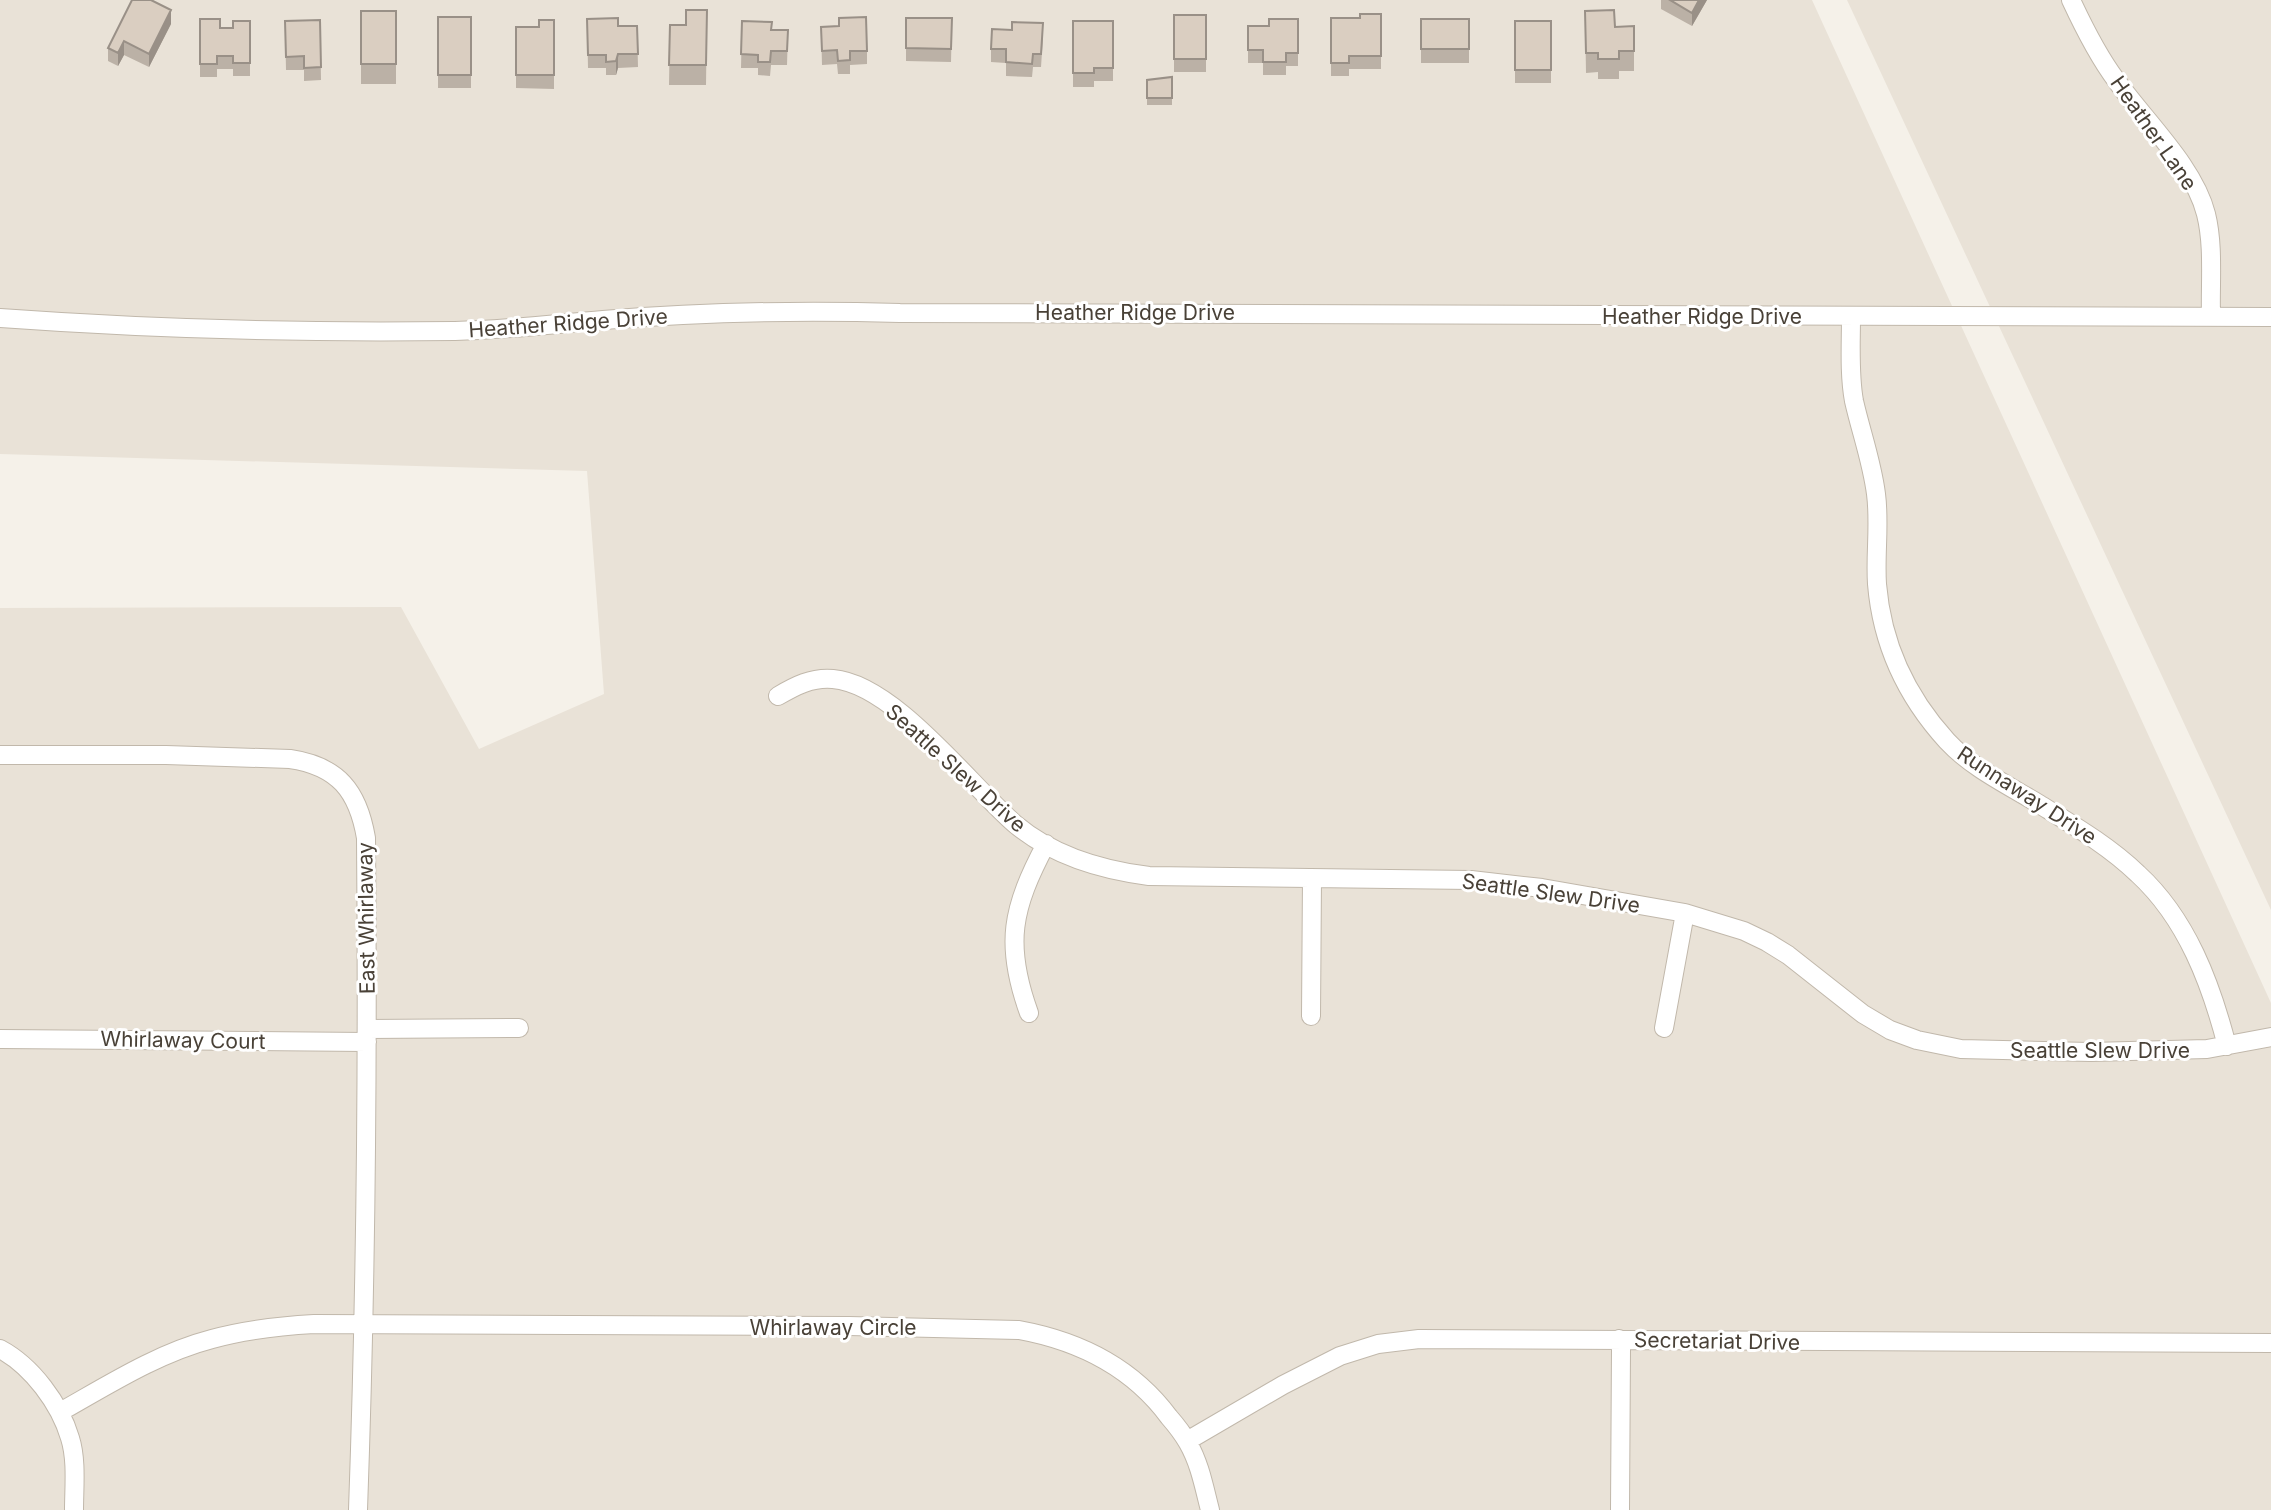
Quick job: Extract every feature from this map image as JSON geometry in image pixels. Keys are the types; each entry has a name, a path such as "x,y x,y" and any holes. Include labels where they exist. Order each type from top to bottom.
{"street":[{"name":"Heather Lane","path":"2071,0 2094,47 2115,79 2184,169 2197,191 2206,212 2209,232 2211,317"},
{"name":"Heather Ridge Drive","path":"0,318 126,327 386,332 458,331 790,310 900,313 967,311 2271,317"},
{"name":"Runnaway Drive","path":"1851,316 1851,376 1854,400 1877,497 1877,583 1881,620 1898,671 1922,711 1958,752 2088,834 2154,890 2190,943 2209,983 2227,1046"},
{"name":"Seattle Slew Drive","path":"778,696 797,685 814,680 831,679 858,686 892,708 931,740 1017,826 1079,861 1117,872 1149,876 1471,880 1542,888 1685,914 1744,931 1767,942 1788,955 1863,1014 1890,1030 1941,1046 1992,1051 2207,1049 2271,1037"},
{"name":"East Whirlaway","path":"0,755 166,755 290,759 307,762 331,772 343,782 353,797 363,818 366,838 364,1324"},
{"path":"1029,1013 1014,962 1013,939 1022,894 1046,844"},
{"path":"1311,1016 1312,878"},
{"path":"1664,1028 1685,914"},
{"name":"Whirlaway Court","path":"0,1039 367,1036 519,1028"},
{"path":"358,1510 364,1324"},
{"name":"Whirlaway Circle","path":"60,1412 124,1376 173,1353 209,1339 277,1326 364,1324 1019,1329 1080,1346 1127,1373 1158,1402 1187,1441 1202,1478 1210,1510"},
{"name":"Secretariat Drive","path":"1187,1441 1329,1361 1378,1344 1419,1339 2271,1343"},
{"path":"1619,1339 1620,1510"},
{"path":"0,1349 20,1363 60,1412 71,1440 74,1510"}],"shaded area":[{"path":"0,0 1812,0 2271,1003 2271,1510 0,1510 0,608 401,607 479,749 604,694 587,471 0,454"},
{"path":"1847,0 2271,0 2271,910"}],"building":[{"path":"132,0 151,0 171,10 149,54 124,41 118,53 108,48"},
{"path":"1670,0 1699,0 1692,13"},
{"path":"686,10 707,10 706,65 669,65 670,25 686,25"},
{"path":"1614,10 1615,27 1634,26 1634,51 1619,51 1619,59 1598,59 1598,53 1586,53 1585,11"},
{"path":"361,11 396,11 396,64 361,64"},
{"path":"1360,14 1381,14 1381,56 1349,56 1349,63 1331,63 1331,18 1360,18"},
{"path":"1174,15 1206,15 1206,59 1174,59"},
{"path":"438,17 471,17 471,75 438,75"},
{"path":"866,17 867,51 850,51 850,60 838,61 837,50 822,51 821,27 839,26 839,18"},
{"path":"618,18 618,26 637,26 638,54 618,54 616,61 606,62 606,55 588,55 587,19"},
{"path":"906,18 952,18 951,49 906,48"},
{"path":"200,19 220,19 220,28 233,28 233,21 250,21 250,63 233,63 233,56 217,56 217,64 200,64"},
{"path":"1269,19 1298,19 1298,53 1286,53 1286,62 1263,62 1263,50 1248,50 1248,26 1269,26"},
{"path":"1421,19 1469,19 1469,49 1421,49"},
{"path":"320,20 321,67 304,68 304,56 286,57 285,21"},
{"path":"539,20 554,20 554,75 516,75 516,27 539,27"},
{"path":"742,21 772,22 771,30 788,30 787,51 771,51 770,62 758,62 758,55 741,54"},
{"path":"1073,21 1113,21 1113,68 1094,68 1094,73 1073,73"},
{"path":"1515,21 1551,21 1551,70 1515,70"},
{"path":"1012,22 1043,23 1041,54 1033,54 1032,64 1006,62 1006,49 991,49 992,29 1012,30"},
{"path":"1172,77 1172,98 1147,98 1147,80"}]}
